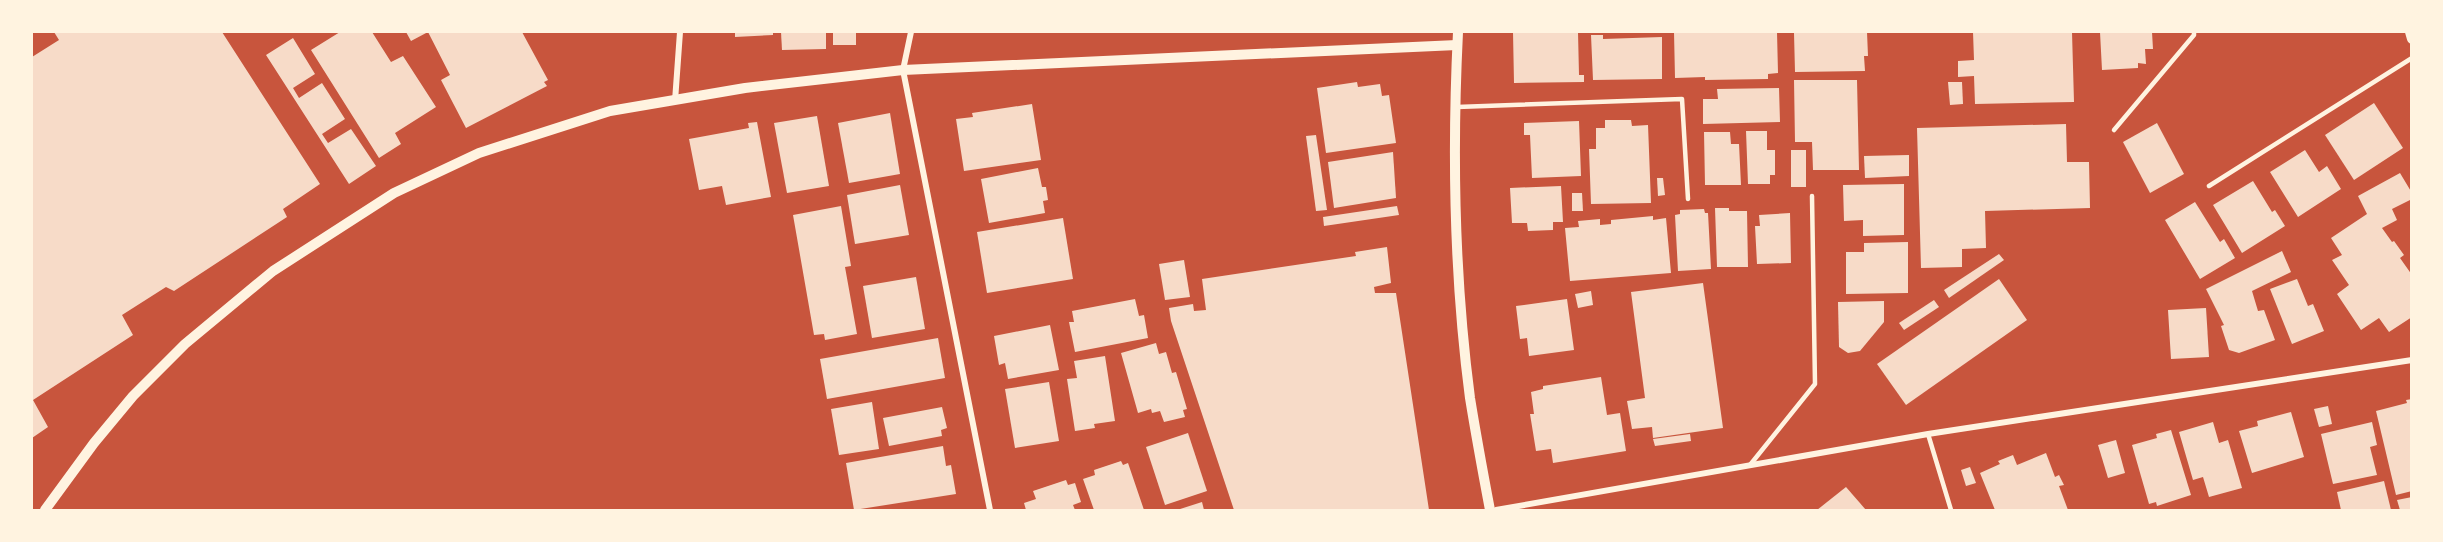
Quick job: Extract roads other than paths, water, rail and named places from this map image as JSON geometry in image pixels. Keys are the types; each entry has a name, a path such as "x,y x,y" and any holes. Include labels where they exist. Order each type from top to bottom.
{"street":[{"path":"675,101 680,32"},
{"path":"911,32 903,70 990,510"},
{"path":"1458,32 1454,107 1455,207 1461,300 1470,397 1490,510"},
{"path":"2410,32 2412,39"},
{"path":"45,510 94,443 133,396 185,344 283,264 394,193 479,153 610,111 745,88 903,70 1457,45"},
{"path":"1496,510 1928,434 2412,360"}],"lane":[{"path":"2114,130 2194,35 2194,32"},
{"path":"2208,186 2412,58"},
{"path":"1454,107 1682,99 1688,199"},
{"path":"1750,466 1815,384 1812,196"},
{"path":"1928,434 1951,510"}]}
